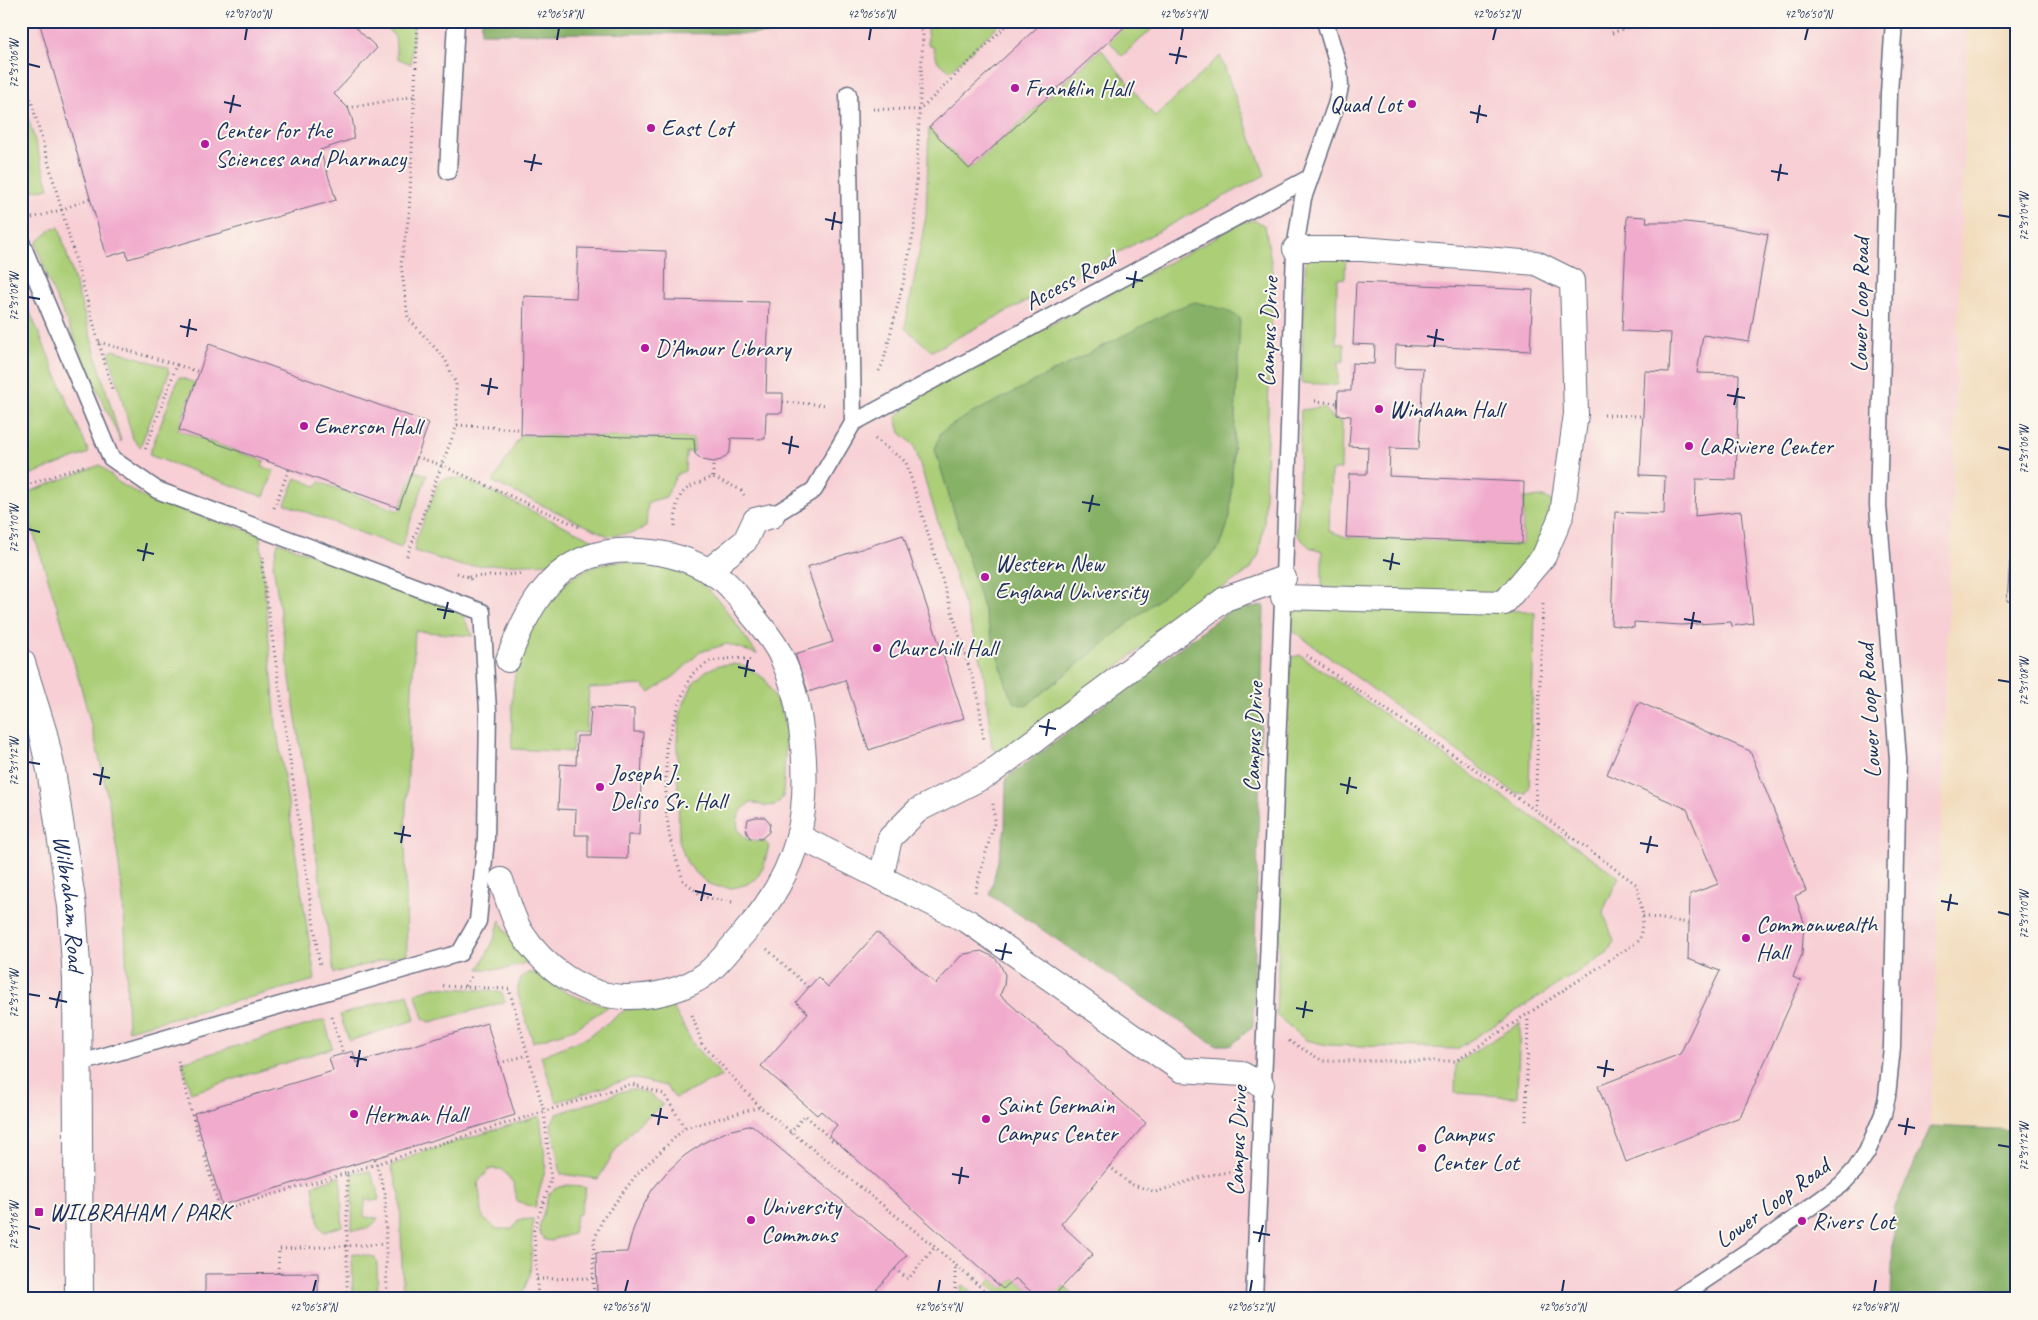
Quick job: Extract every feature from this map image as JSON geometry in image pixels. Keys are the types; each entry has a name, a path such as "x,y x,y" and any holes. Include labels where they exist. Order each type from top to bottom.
{"main road":[{"name":"Wilbraham Road","path":"21,663 43,734 57,807 72,906 77,979 79,1299"}],"street":[{"path":"881,878 890,838 918,810 989,774 1225,599 1283,588 1504,603 1544,556 1562,514 1576,414 1572,281 1536,263 1362,249 1295,249"},
{"path":"708,571 745,541 755,520 772,516"},
{"path":"501,880 519,930 545,961 576,984 612,996 657,994 674,989 705,975 726,954 764,908 785,873 798,836 803,795 801,725 779,652 726,582 672,554 632,549 613,549 578,562 563,571 546,586 532,605 521,625 508,660"},
{"path":"798,836 969,922 1181,1070 1242,1074 1262,1085"}],"lane":[{"path":"448,172 456,21"},
{"name":"Campus Drive","path":"1254,1299 1295,249 1298,223 1309,178 1336,105 1340,87 1339,69 1325,21"},
{"name":"Lower Loop Road","path":"1676,1299 1756,1246 1841,1185 1855,1170 1867,1152 1883,1114 1887,1096 1892,1047 1898,760 1878,506 1889,93 1894,21"},
{"path":"772,516 814,490 853,423 848,94"},
{"name":"Access Road","path":"853,423 1309,178"},
{"path":"21,242 111,458 158,490 482,612 488,710 486,838 478,921 460,953 78,1064"}],"path":[{"path":"407,557 457,425 456,384 445,359 408,318 401,264 409,215 418,21"},
{"path":"917,21 923,34"},
{"path":"883,363 903,284 914,230 923,34 926,21"},
{"path":"866,109 920,110 1011,21"},
{"path":"1612,33 1646,21"},
{"path":"21,65 114,396"},
{"path":"348,108 416,96"},
{"path":"31,219 61,210 90,198"},
{"path":"99,342 200,372"},
{"path":"145,452 177,365"},
{"path":"782,402 826,405 906,462 978,696 989,774 995,820 978,877 969,922"},
{"path":"1576,414 1643,416"},
{"path":"457,425 518,429"},
{"path":"417,456 599,536 613,549"},
{"path":"713,462 713,477"},
{"path":"21,487 90,464"},
{"path":"274,508 289,469"},
{"path":"672,554 676,528 676,505 687,487 713,477 741,490"},
{"path":"265,505 282,511"},
{"path":"264,552 262,566 320,967"},
{"path":"398,553 416,560"},
{"path":"1535,810 1544,556"},
{"path":"451,571 469,577 563,571"},
{"path":"469,577 474,584"},
{"path":"1265,1029 1323,1062 1456,1061 1640,940 1644,916 1637,885 1535,810 1281,638"},
{"path":"764,908 703,896 683,880 670,839 666,810 666,746 681,698 692,674 710,661 735,658 785,667"},
{"path":"1644,916 1689,923"},
{"path":"779,959 809,988"},
{"path":"435,986 509,989 544,1111 551,1180 534,1230 538,1299"},
{"path":"322,1019 341,1013"},
{"path":"1526,1121 1528,1015"},
{"path":"332,1016 343,1054"},
{"path":"692,1017 702,1044 760,1107 790,1133 935,1247 994,1299"},
{"path":"500,1063 528,1054"},
{"path":"178,1060 199,1140"},
{"path":"206,1153 204,1154 220,1210 347,1173 632,1084 664,1094 685,1128"},
{"path":"594,1299 594,1241 602,1220 637,1174 685,1128 760,1107"},
{"path":"790,1133 805,1115 835,1143 837,1142"},
{"path":"375,1159 385,1193 387,1299"},
{"path":"1109,1166 1130,1184 1156,1192 1204,1176 1238,1170"},
{"path":"347,1173 347,1299"},
{"path":"278,1273 279,1249 385,1244"},
{"path":"895,1269 908,1279 935,1247"},
{"path":"954,1299 955,1265"},
{"path":"537,1279 595,1278"}],"shaded area":[{"name":"Western New England University","path":"21,21 2017,21 2017,28 1968,26 1931,1125 2017,1130 2017,1299 21,1299"}],"green space":[{"path":"381,21 414,21 411,64 397,58 395,37"},
{"path":"482,21 770,21 769,34 481,33"},
{"path":"929,21 1003,21 950,71 938,62 933,47 928,45 927,28"},
{"path":"1131,21 1161,21 1122,56 1109,41"},
{"path":"1101,49 1155,117 1220,56 1265,175 932,351 905,328 926,216 929,127 969,169"},
{"path":"21,94 49,188 21,193"},
{"path":"1254,220 1265,226 1273,272 1264,523 1259,554 1250,570 1212,595 1001,754 992,748 983,666 914,445 900,433 896,417 913,401 942,382 1217,237 1239,223","holes":["1240,318 1230,517 1220,547 1015,703 1009,693 935,449"]},
{"path":"59,227 121,442 48,280 36,243 53,228"},
{"path":"1306,251 1346,252 1345,278 1337,279 1336,343 1344,344 1344,361 1338,362 1338,385 1301,383"},
{"path":"21,288 89,453 21,478"},
{"path":"1195,302 1226,310 1240,318 1230,517 1220,547 1201,565 1026,706 1015,703 1009,693 935,449 941,432 963,418 1175,309"},
{"path":"114,350 167,367 169,373 140,447 133,439 110,357 110,352"},
{"path":"179,377 195,383 178,430 264,461 262,467 274,471 264,497 149,455"},
{"path":"1324,407 1331,417 1342,422 1341,469 1331,471 1329,531 1346,537 1522,544 1524,498 1545,497 1550,500 1553,506 1552,526 1512,582 1490,594 1339,591 1322,586 1322,551 1309,547 1297,535 1301,410"},
{"path":"521,435 694,438 694,452 686,452 685,471 677,474 666,497 648,502 646,527 633,533 608,536 493,482"},
{"path":"100,465 118,482 151,501 260,534 276,725 315,980 128,1030 123,900 105,783 94,735 67,638 21,495"},
{"path":"414,471 427,475 401,548 285,504 296,478 316,486 319,482 399,511"},
{"path":"443,479 464,479 600,543 556,563 462,566 414,551 416,540 438,483"},
{"path":"278,542 459,608 473,636 415,631 405,831 407,954 334,973 273,564"},
{"path":"629,561 687,575 702,584 724,608 757,654 727,644 700,652 676,675 650,693 642,685 589,688 586,733 574,732 572,752 512,749 512,703 516,672 525,642 539,614 559,589 577,575 598,566"},
{"path":"1292,603 1525,611 1535,613 1529,788 1526,793 1515,793 1292,630"},
{"path":"1264,605 1253,1026 1232,1045 1215,1045 990,895 1005,829 1006,778 1229,611"},
{"path":"1300,655 1619,877 1603,911 1614,941 1607,953 1457,1049 1327,1045 1306,1040 1276,1015 1290,658"},
{"path":"733,664 746,666 765,679 782,712 786,732 783,797 776,805 765,806 751,802 739,815 737,822 741,834 746,839 764,841 769,846 763,868 756,879 745,885 732,888 719,887 707,883 686,861 679,840 677,740 681,710 693,683 706,671 719,665"},
{"path":"500,920 528,962 505,969 479,969 494,940"},
{"path":"528,973 538,973 554,986 571,995 609,1006 574,1029 533,1042 517,991 521,977"},
{"path":"435,987 495,991 502,993 505,1002 430,1022 423,1018 415,993"},
{"path":"408,994 415,1020 349,1041 340,1015"},
{"path":"670,1002 695,1047 722,1076 675,1098 666,1086 632,1078 557,1102 541,1056 588,1037 625,1010"},
{"path":"325,1020 332,1048 191,1093 182,1062"},
{"path":"1520,1023 1517,1097 1455,1093 1456,1063"},
{"path":"630,1089 648,1093 663,1105 638,1124 618,1146 598,1179 561,1174 551,1124 557,1114"},
{"path":"540,1116 546,1166 535,1208 517,1201 514,1184 502,1169 490,1169 478,1182 483,1218 497,1229 513,1229 518,1220 533,1219 530,1275 520,1299 403,1299 400,1195 391,1166 420,1153"},
{"path":"1931,1126 2017,1130 2017,1299 1891,1299 1894,1209"},
{"path":"353,1172 370,1172 378,1190 379,1200 365,1200 364,1217 378,1218 370,1227 360,1230 352,1230"},
{"path":"341,1176 342,1226 324,1232 319,1226 313,1185"},
{"path":"568,1185 586,1188 580,1214 576,1215 573,1234 554,1239 553,1241 545,1240 539,1228 549,1194 556,1188"},
{"path":"352,1253 375,1257 377,1263 378,1299 353,1299"},
{"path":"1015,1278 1040,1299 1004,1299 987,1284 992,1279 1003,1289"},
{"path":"964,1285 979,1299 961,1299 961,1286"},
{"path":"1064,1286 1078,1299 1051,1299"}],"building":[{"name":"Center for the Sciences and Pharmacy","path":"39,21 349,21 377,48 334,94 348,108 354,129 353,139 320,150 336,200 128,259 126,251 107,257"},
{"name":"Franklin Hall","path":"1044,21 1131,21 969,169 929,127"},
{"name":"LaRiviere Center","path":"1627,216 1647,217 1646,222 1685,222 1768,234 1749,342 1703,335 1697,373 1739,374 1736,480 1696,479 1695,516 1741,511 1753,623 1732,626 1731,622 1681,625 1634,622 1634,628 1611,625 1615,512 1664,514 1665,476 1640,475 1645,371 1669,372 1671,333 1622,331"},
{"name":"D’Amour Library","path":"578,248 666,251 665,300 769,302 766,393 783,393 783,402 782,413 766,413 765,439 731,438 728,454 721,460 713,462 703,460 695,454 694,438 521,435 524,296 576,298"},
{"name":"Windham Hall","path":"1356,282 1533,290 1530,351 1396,345 1395,367 1423,368 1419,449 1390,448 1389,476 1524,482 1522,544 1346,537 1349,474 1367,474 1368,447 1349,446 1351,416 1337,415 1338,391 1351,391 1352,363 1374,364 1375,345 1353,344"},
{"name":"Emerson Hall","path":"209,344 429,423 399,508 179,430"},
{"name":"Churchill Hall","path":"903,535 964,718 869,750 845,680 808,692 795,654 833,642 807,567"},
{"path":"2010,561 2017,562 2017,602 2007,601"},
{"name":"Commonwealth Hall","path":"1639,702 1750,751 1806,891 1795,896 1804,922 1802,954 1793,977 1801,981 1740,1117 1626,1162 1598,1086 1680,1054 1720,971 1688,959 1690,894 1718,884 1687,809 1607,774"},
{"name":"Joseph J. Deliso Sr. Hall","path":"591,707 634,709 634,732 643,732 639,835 628,835 627,859 588,858 588,835 575,835 576,810 558,809 560,764 576,765 577,736 589,736"},
{"path":"765,817 770,823 769,832 761,839 750,838 746,831 748,819"},
{"name":"Saint Germain Campus Center","path":"877,932 936,984 965,954 981,951 994,957 1005,975 1004,986 1000,995 1146,1123 1061,1224 1093,1254 1051,1299 1040,1299 1015,1278 1003,1289 829,1135 837,1125 821,1111 817,1115 761,1066 808,1013 796,1002 818,977 828,987"},
{"name":"Herman Hall","path":"487,1023 515,1115 222,1205 194,1113 333,1071 329,1058 353,1051 356,1063"},
{"name":"University Commons","path":"752,1125 907,1255 868,1299 597,1299 596,1253 627,1252 641,1210 652,1190 666,1173 684,1156 705,1142 728,1131"},
{"path":"318,1273 318,1299 189,1299 189,1293 205,1293 205,1274"}],"place":[{"name":"Franklin Hall","path":"1015,88"},
{"name":"Quad Lot","path":"1412,104"},
{"name":"East Lot","path":"651,128"},
{"name":"Center for the Sciences and Pharmacy","path":"205,144"},
{"name":"D’Amour Library","path":"645,348"},
{"name":"Windham Hall","path":"1379,409"},
{"name":"Emerson Hall","path":"304,426"},
{"name":"LaRiviere Center","path":"1689,446"},
{"name":"Western New England University","path":"985,577"},
{"name":"Churchill Hall","path":"877,648"},
{"name":"Joseph J. Deliso Sr. Hall","path":"600,787"},
{"name":"Commonwealth Hall","path":"1746,938"},
{"name":"Herman Hall","path":"354,1114"},
{"name":"Saint Germain Campus Center","path":"986,1119"},
{"name":"Campus Center Lot","path":"1422,1148"},
{"name":"WILBRAHAM / PARK","path":"39,1212"},
{"name":"University Commons","path":"751,1220"},
{"name":"Rivers Lot","path":"1802,1221"}]}
